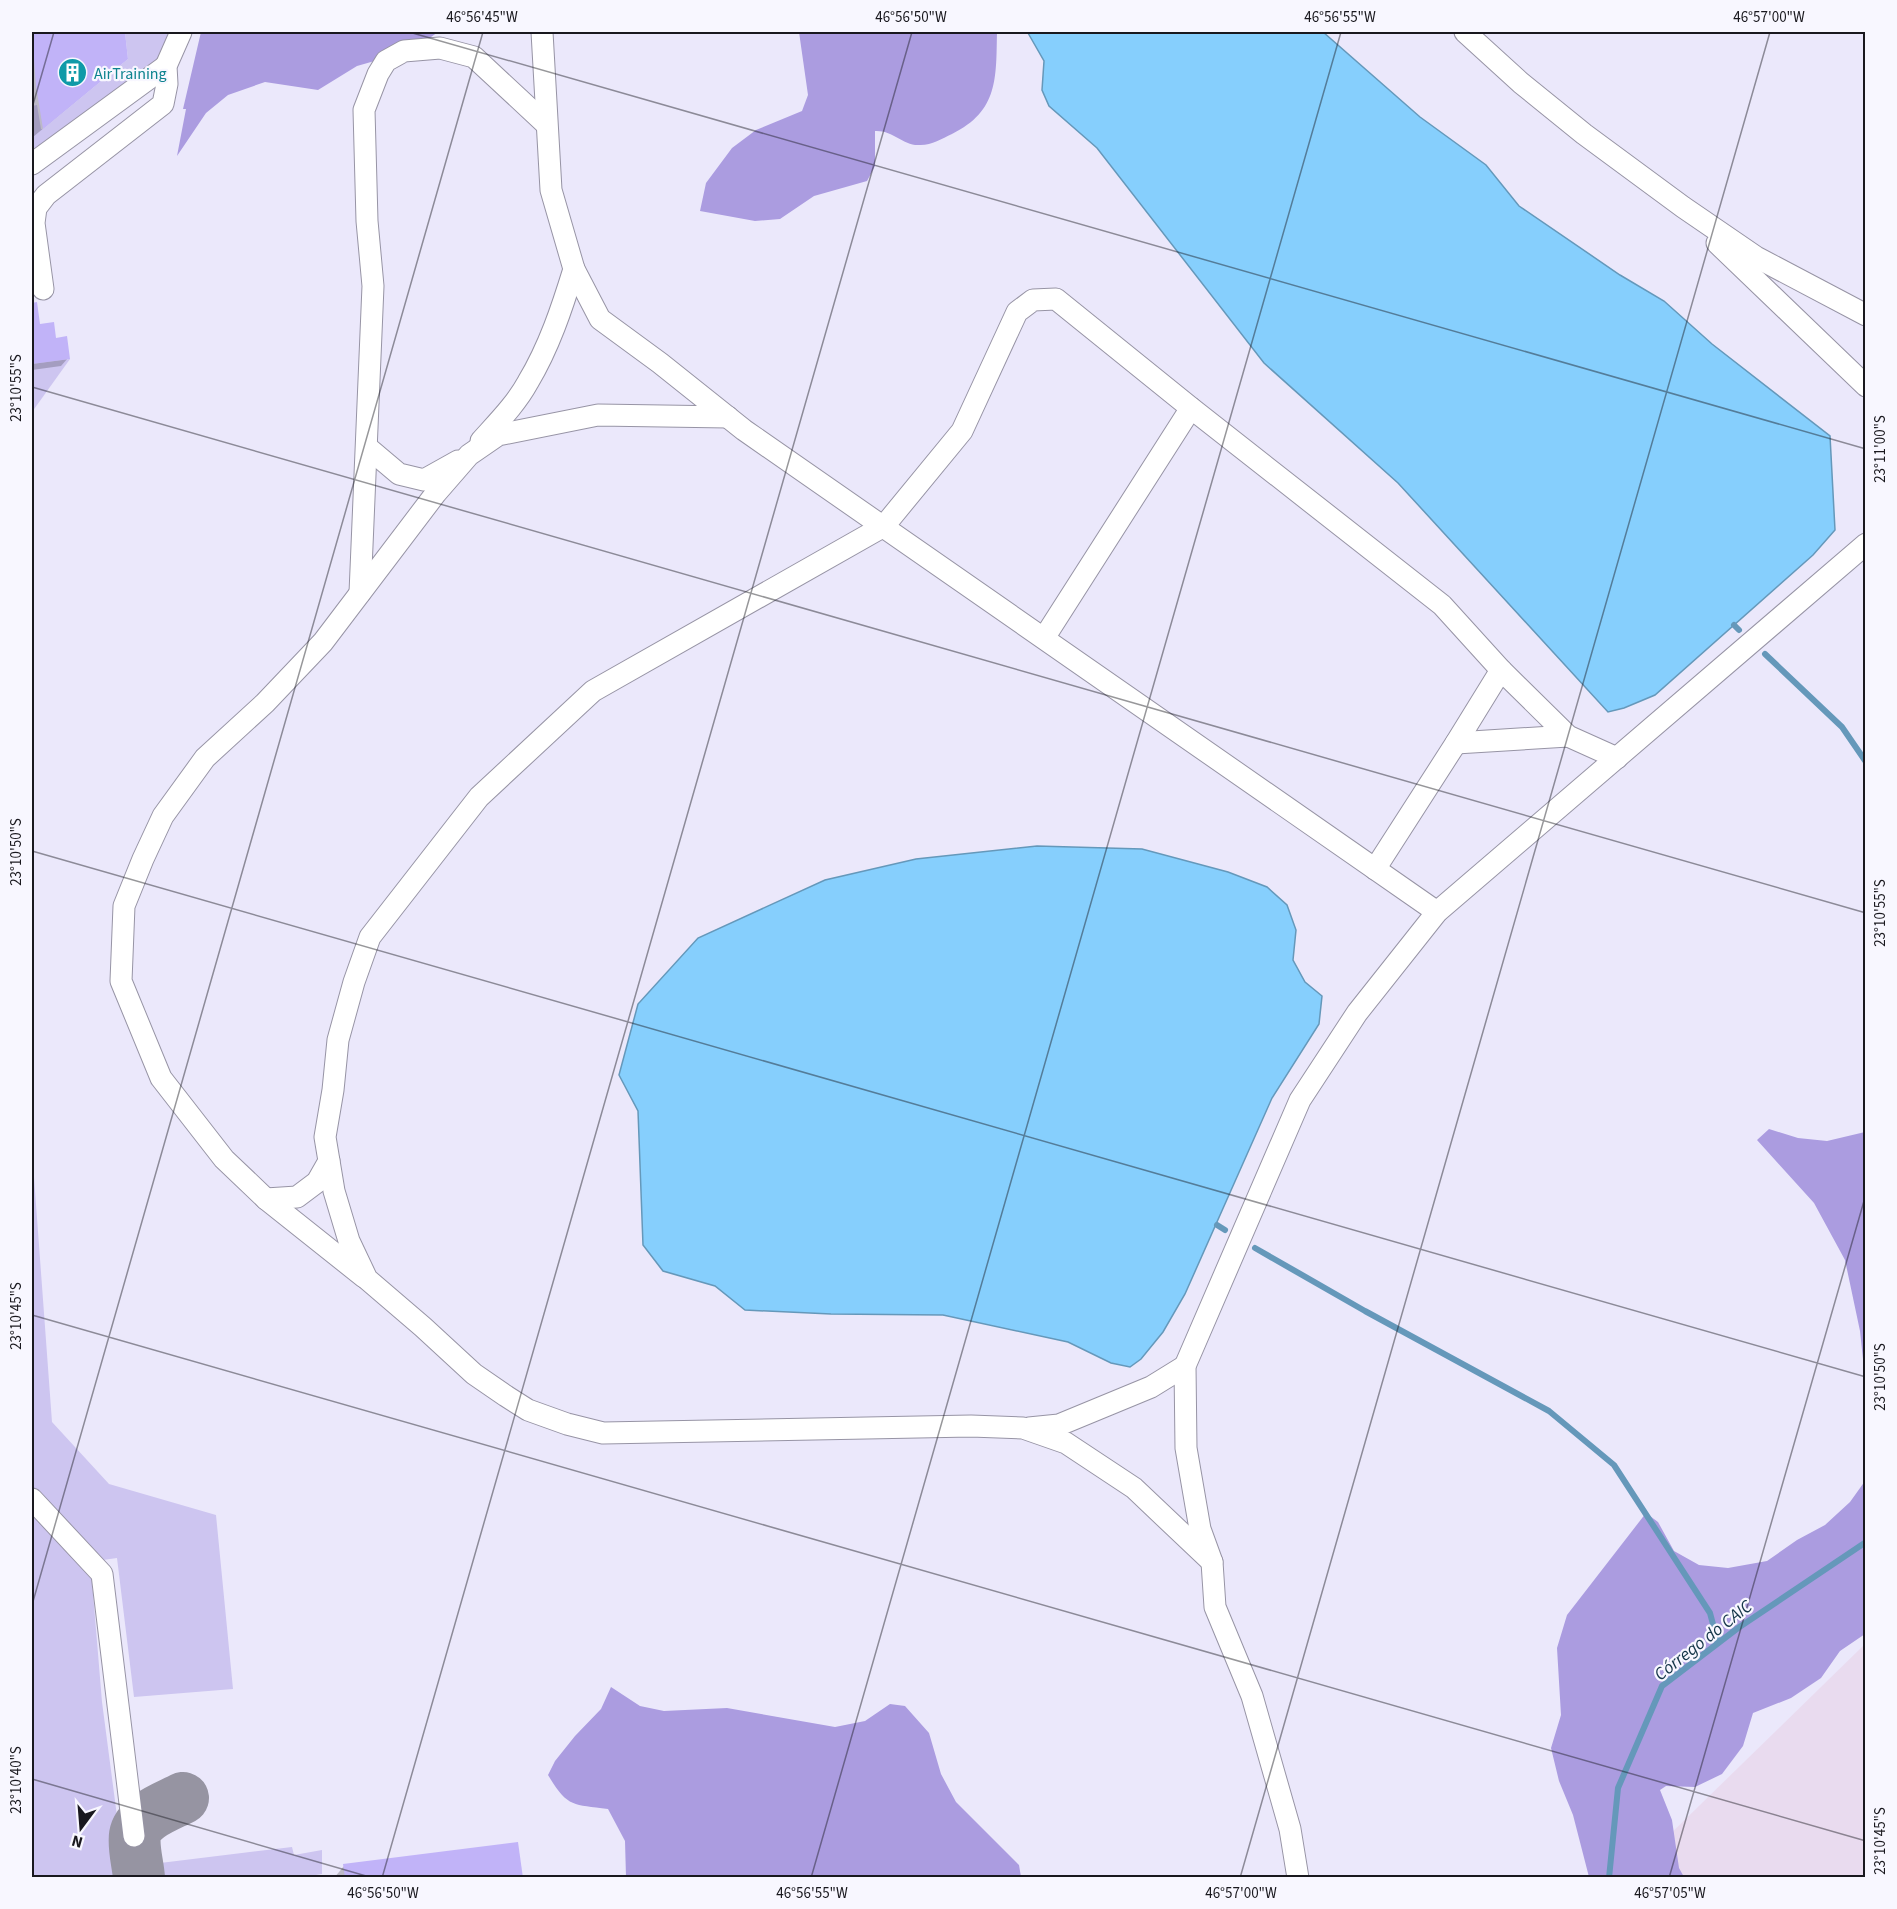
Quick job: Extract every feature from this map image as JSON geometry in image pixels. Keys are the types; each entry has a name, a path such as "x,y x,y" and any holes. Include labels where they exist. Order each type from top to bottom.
{"street":[{"path":"43,289 34,223 36,208 46,195 159,108 165,100 166,75 181,32"},
{"path":"542,32 551,190 574,269 600,320 660,363 728,417 1437,912"},
{"path":"1465,32 1584,134 1673,200 1756,257 1866,315"},
{"path":"360,593 373,286 367,221 364,110 378,74 386,60 404,51 440,48 474,57 546,124"},
{"path":"32,164 166,75"},
{"path":"1673,200 1866,386"},
{"path":"574,269 560,316 528,383 506,413 436,494 323,642 273,694 205,758 164,816 124,906 121,981 161,1078 224,1159 266,1199 367,1279 474,1374 528,1410 567,1424 603,1433 971,1426 1023,1428 1059,1425 1151,1387 1185,1366"},
{"path":"367,1279 349,1241 334,1191 325,1137 338,1040 354,982 370,937 478,797 593,692 884,526 962,431 1017,312 1033,300 1056,299 1442,605 1501,670 1568,736 1617,758"},
{"path":"1044,638 1191,408"},
{"path":"367,447 399,474 424,480 469,455 498,435 598,415 728,417"},
{"path":"1298,1878 1290,1829 1252,1696 1215,1606 1212,1562 1200,1529 1186,1448 1185,1366 1300,1100 1358,1012 1437,912 1866,544"},
{"path":"1375,869 1501,670"},
{"path":"1456,742 1568,736"},
{"path":"266,1199 297,1197 317,1182 329,1161"},
{"path":"1023,1428 1065,1443 1134,1488 1212,1562"},
{"path":"32,1499 102,1575 134,1836"}],"shaded area":[{"path":"125,32 174,32 160,60 32,155 32,106 37,105 41,129 43,129 128,59"},
{"path":"201,32 438,32 413,50 357,66 318,90 265,82 228,95 206,113 177,156 186,109 183,109"},
{"path":"799,32 997,32 995,78 992,91 979,115 952,134 932,143 923,145 907,143 887,133 875,131 875,166 867,181 814,196 780,219 755,221 700,211 706,183 732,148 756,130 802,111 808,95"},
{"path":"70,359 32,412 32,364"},
{"path":"1769,1129 1798,1138 1827,1141 1865,1132 1865,1378 1860,1331 1845,1260 1814,1203 1757,1140"},
{"path":"32,1150 52,1422 109,1484 216,1515 233,1689 134,1697 117,1558 103,1560 32,1489"},
{"path":"1865,1481 1865,1634 1840,1651 1821,1678 1791,1698 1753,1713 1743,1746 1722,1774 1695,1787 1666,1786 1660,1790 1672,1820 1679,1868 1684,1877 1589,1877 1573,1815 1559,1781 1551,1748 1561,1715 1557,1648 1567,1615 1646,1513 1658,1522 1674,1551 1699,1565 1728,1568 1767,1561 1797,1540 1825,1525 1850,1502"},
{"path":"32,1507 91,1569 102,1702 125,1877 32,1877"},
{"path":"1865,1644 1865,1877 1659,1878 1660,1844"},
{"path":"611,1687 640,1706 664,1711 727,1708 835,1727 865,1721 890,1704 905,1706 929,1733 941,1774 956,1802 1019,1865 1021,1877 626,1877 625,1841 608,1809 578,1805 566,1799 548,1775 555,1761 575,1736 601,1709"},
{"path":"292,1847 294,1855 322,1850 322,1874 298,1878 154,1877 152,1864"}],"water":[{"path":"1025,32 1323,32 1420,117 1486,165 1519,206 1620,275 1664,301 1712,344 1830,436 1835,530 1813,555 1655,695 1608,712 1398,483 1264,363 1097,148 1049,106 1042,90 1044,61 1028,33"},
{"path":"1037,846 1142,849 1228,872 1267,887 1287,905 1296,930 1293,960 1305,982 1322,996 1319,1024 1272,1098 1185,1294 1163,1332 1141,1359 1130,1367 1111,1363 1068,1342 943,1315 831,1314 745,1310 715,1286 663,1271 643,1245 638,1111 619,1075 638,1004 698,938 825,880 916,859"}],"building":[{"name":"AirTraining","path":"32,32 125,32 128,59 43,129 36,86"},
{"path":"37,302 40,324 54,322 56,338 67,336 70,359 32,364 32,303"},
{"path":"518,1842 523,1878 345,1878 343,1864"}],"waterway":[{"path":"1734,625 1739,630"},
{"path":"1765,654 1842,727 1866,762"},
{"path":"1217,1225 1225,1230"},
{"path":"1255,1248 1549,1411 1614,1465 1710,1613 1718,1643"},
{"name":"Córrego do CAIC","path":"1609,1878 1618,1788 1662,1686 1738,1628 1866,1542"}],"taxiway":[{"path":"139,1878 135,1845 137,1828 154,1812 183,1798"}],"place":[{"name":"AirTraining","path":"73,73"}]}
